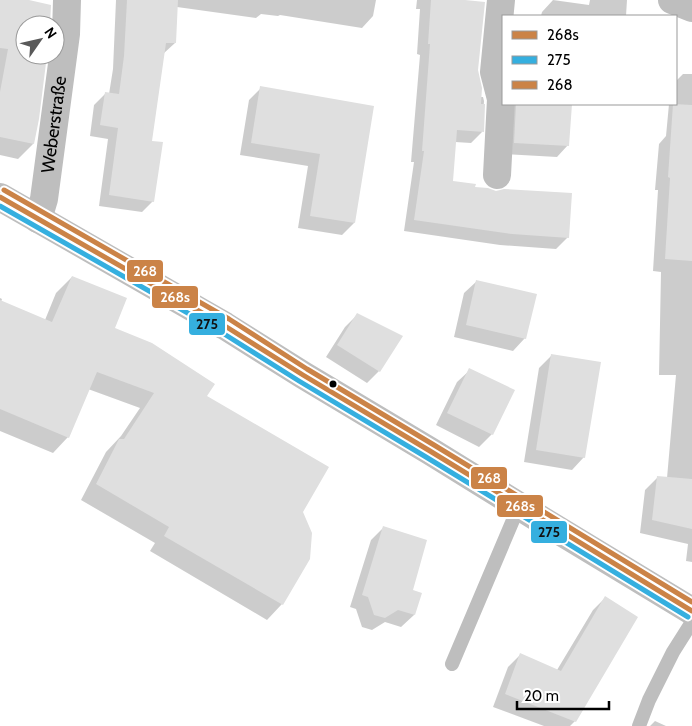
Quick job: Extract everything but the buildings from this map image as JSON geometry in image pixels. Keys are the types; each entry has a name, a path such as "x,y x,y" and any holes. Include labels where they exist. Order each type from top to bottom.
{"street":[{"name":"Weberstraße","path":"38,219 44,198 66,34 67,0"},
{"path":"497,176 501,99 494,72 500,0"},
{"path":"672,0 692,8"},
{"path":"0,197 225,326 692,610"}],"lane":[{"path":"452,664 519,506"},
{"path":"639,726 649,700 673,652 692,622"}],"transit line":[{"name":"268","path":"4,190 229,319 307,369 692,602"},
{"name":"268s","path":"0,197 225,326 692,611"},
{"name":"275","path":"0,206 221,332 688,617"}]}
